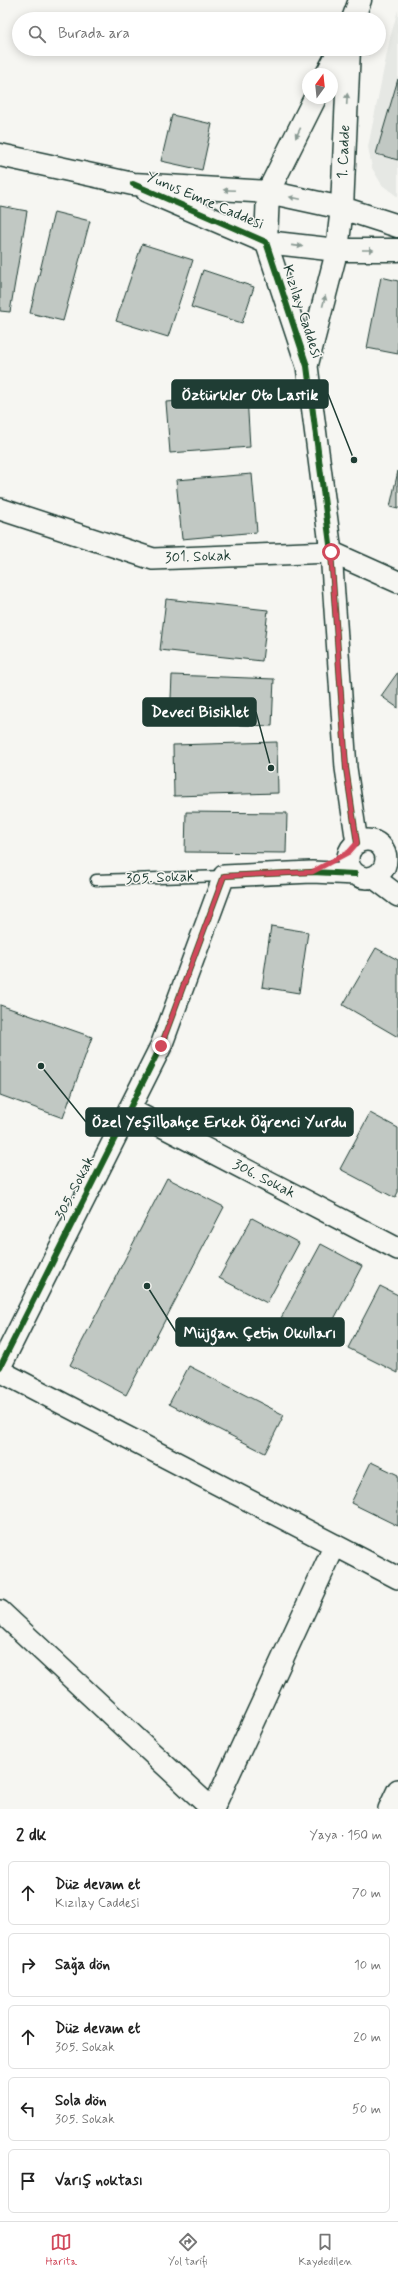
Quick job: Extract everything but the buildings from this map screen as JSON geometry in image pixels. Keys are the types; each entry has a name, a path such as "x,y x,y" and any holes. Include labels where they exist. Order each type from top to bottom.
{"street":[{"path":"356,12 360,0"},
{"path":"330,68 336,56"},
{"name":"1. Cadde","path":"337,250 342,208 349,56"},
{"path":"266,242 268,192 312,104"},
{"name":"Yunus Emre Caddesi","path":"0,155 133,184 268,192 342,208"},
{"name":"Yunus Emre Caddesi","path":"133,184 266,242 337,250"},
{"path":"342,208 398,226"},
{"name":"Kızılay Caddesi","path":"266,242 307,366 331,552 346,768 373,852 348,864 364,876"},
{"path":"337,250 398,250"},
{"name":"Kızılay Caddesi","path":"307,366 337,250"},
{"name":"301. Sokak","path":"0,509 153,559 331,552 398,582"},
{"path":"312,872 373,852 383,869 364,876"},
{"name":"305. Sokak","path":"0,1367 161,1046 224,876 312,872 364,876"},
{"path":"364,876 398,896"},
{"name":"306. Sokak","path":"129,1109 398,1249"},
{"path":"0,1371 398,1578"},
{"path":"0,1611 212,1809 335,1545"},
{"path":"389,1809 398,1790"}],"lane":[{"name":"305. Sokak","path":"96,880 224,876"}],"shaded area":[{"path":"398,10 398,197 382,185 372,168 368,147 390,38"}],"cycle path":[{"path":"133,184 266,242 307,366 331,552 346,768 357,843"},
{"path":"0,1367 161,1046 224,876 312,872 355,874"}],"place":[{"name":"Öztürkler Oto Lastik","path":"354,460"},
{"name":"Deveci Bisiklet","path":"271,768"},
{"name":"Özel Yeşilbahçe Erkek Öğrenci Yurdu","path":"41,1066"},
{"name":"Müjgan Çetin Okulları","path":"147,1286"}],"route":[{"path":"161,1046 224,876 312,872 349,852 357,843 346,768 331,552"}]}
